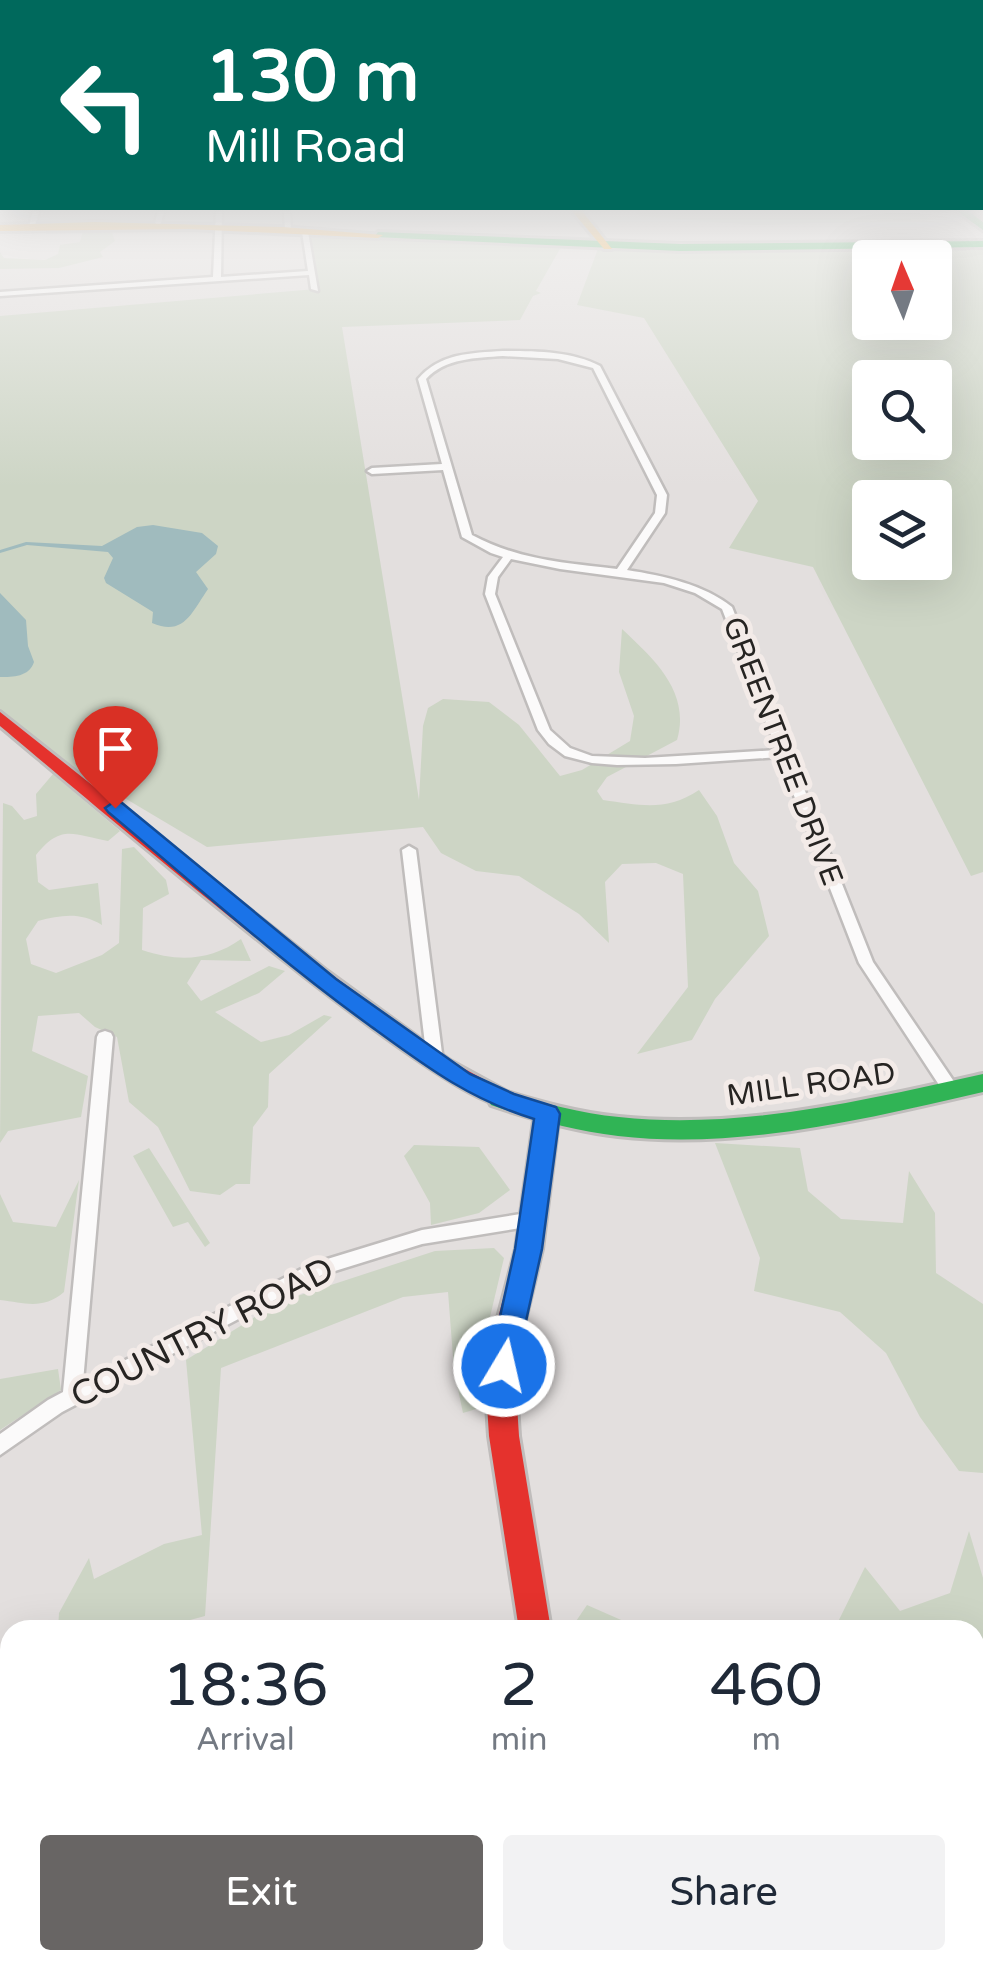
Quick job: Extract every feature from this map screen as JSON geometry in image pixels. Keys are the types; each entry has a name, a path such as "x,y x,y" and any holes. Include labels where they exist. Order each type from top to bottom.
{"street":[{"path":"620,573 660,514 662,495 598,369 583,359 564,354 506,355 449,359 436,363 422,376 467,537 509,555 493,578 490,594 544,730 561,748 603,761 784,752"},
{"path":"372,472 446,467"},
{"name":"GREENTREE DRIVE","path":"509,555 692,588 727,607 866,962 951,1090"},
{"name":"MILL ROAD","path":"0,717 54,754 328,984 483,1092 547,1114 676,1128 754,1126 814,1119 983,1083"},
{"path":"409,850 435,1061"},
{"path":"72,1398 105,1037"},
{"path":"532,1620 501,1410 506,1342 533,1220 547,1114"},
{"name":"COUNTRY ROAD","path":"0,1446 72,1398 317,1269 422,1238 533,1220"}],"green space":[{"path":"153,303 529,303 520,320 342,327 419,800 423,726 428,708 443,699 489,702 519,725 560,776 582,770 630,741 634,716 619,672 622,629 667,678 679,707 680,723 677,740 607,777 597,791 603,800 652,805 675,802 699,790 717,816 734,863 758,891 769,936 715,999 692,1040 637,1054 688,987 683,874 656,863 622,864 605,882 609,943 579,914 519,876 476,871 441,853 423,827 207,847 0,724 0,316"},
{"path":"852,303 852,340 952,340 952,303 983,303 983,872 971,876 813,567 729,548 758,501 644,318 577,305"},
{"path":"53,774 120,831 108,841 60,835 36,855 38,882 49,890 98,883 102,925 71,916 38,921 26,939 31,964 56,973 102,955 119,943 122,849 134,847 166,880 169,894 143,908 142,950 193,957 218,952 241,939 251,961 201,960 187,983 201,1001 269,966 285,971 259,993 215,1012 261,1042 289,1035 324,1015 332,1017 269,1074 268,1107 253,1127 250,1184 236,1184 220,1195 190,1191 158,1127 129,1102 117,1037 95,1027 79,1013 38,1016 32,1051 88,1076 81,1117 8,1131 0,1143 3,803 12,806 24,820 37,816 36,794"},
{"path":"715,1143 800,1148 808,1191 841,1219 903,1223 909,1171 935,1213 936,1273 983,1304 983,1473 959,1471 920,1417 886,1353 840,1312 754,1291 760,1258"},
{"path":"414,1145 479,1147 510,1190 479,1213 431,1225 430,1203 404,1156"},
{"path":"149,1148 210,1243 205,1247 188,1222 173,1227 133,1156"},
{"path":"79,1180 64,1292 41,1303 0,1300 0,1194 13,1222 56,1227"},
{"path":"494,1248 504,1258 485,1338 486,1406 463,1413 454,1370 448,1292 403,1297 221,1368 205,1616 190,1620 59,1620 89,1558 94,1579 164,1544 202,1535 186,1360 279,1302 435,1251"},
{"path":"58,1369 61,1390 0,1430 0,1379"},
{"path":"969,1531 983,1578 983,1620 839,1620 865,1567 900,1611 950,1593"},
{"path":"587,1605 621,1620 577,1620"}],"water":[{"path":"153,525 202,533 218,546 216,554 196,572 208,589 192,614 172,627 152,623 153,612 106,583 104,578 113,558 108,552 27,545 0,553 26,542 102,546 137,527"},
{"path":"0,593 26,620 34,662 28,671 15,676 0,677"}],"traffic: fast":[{"path":"500,1099 559,1117 620,1127 680,1130 803,1119 983,1083"}],"traffic: jam":[{"path":"0,717 320,977 442,1067 500,1099"},
{"path":"533,1620 504,1436 501,1389 506,1341 529,1249 547,1114"}],"route":[{"path":"115,808 328,984 462,1080 483,1092 547,1114 529,1249 506,1342 504,1366"}]}
